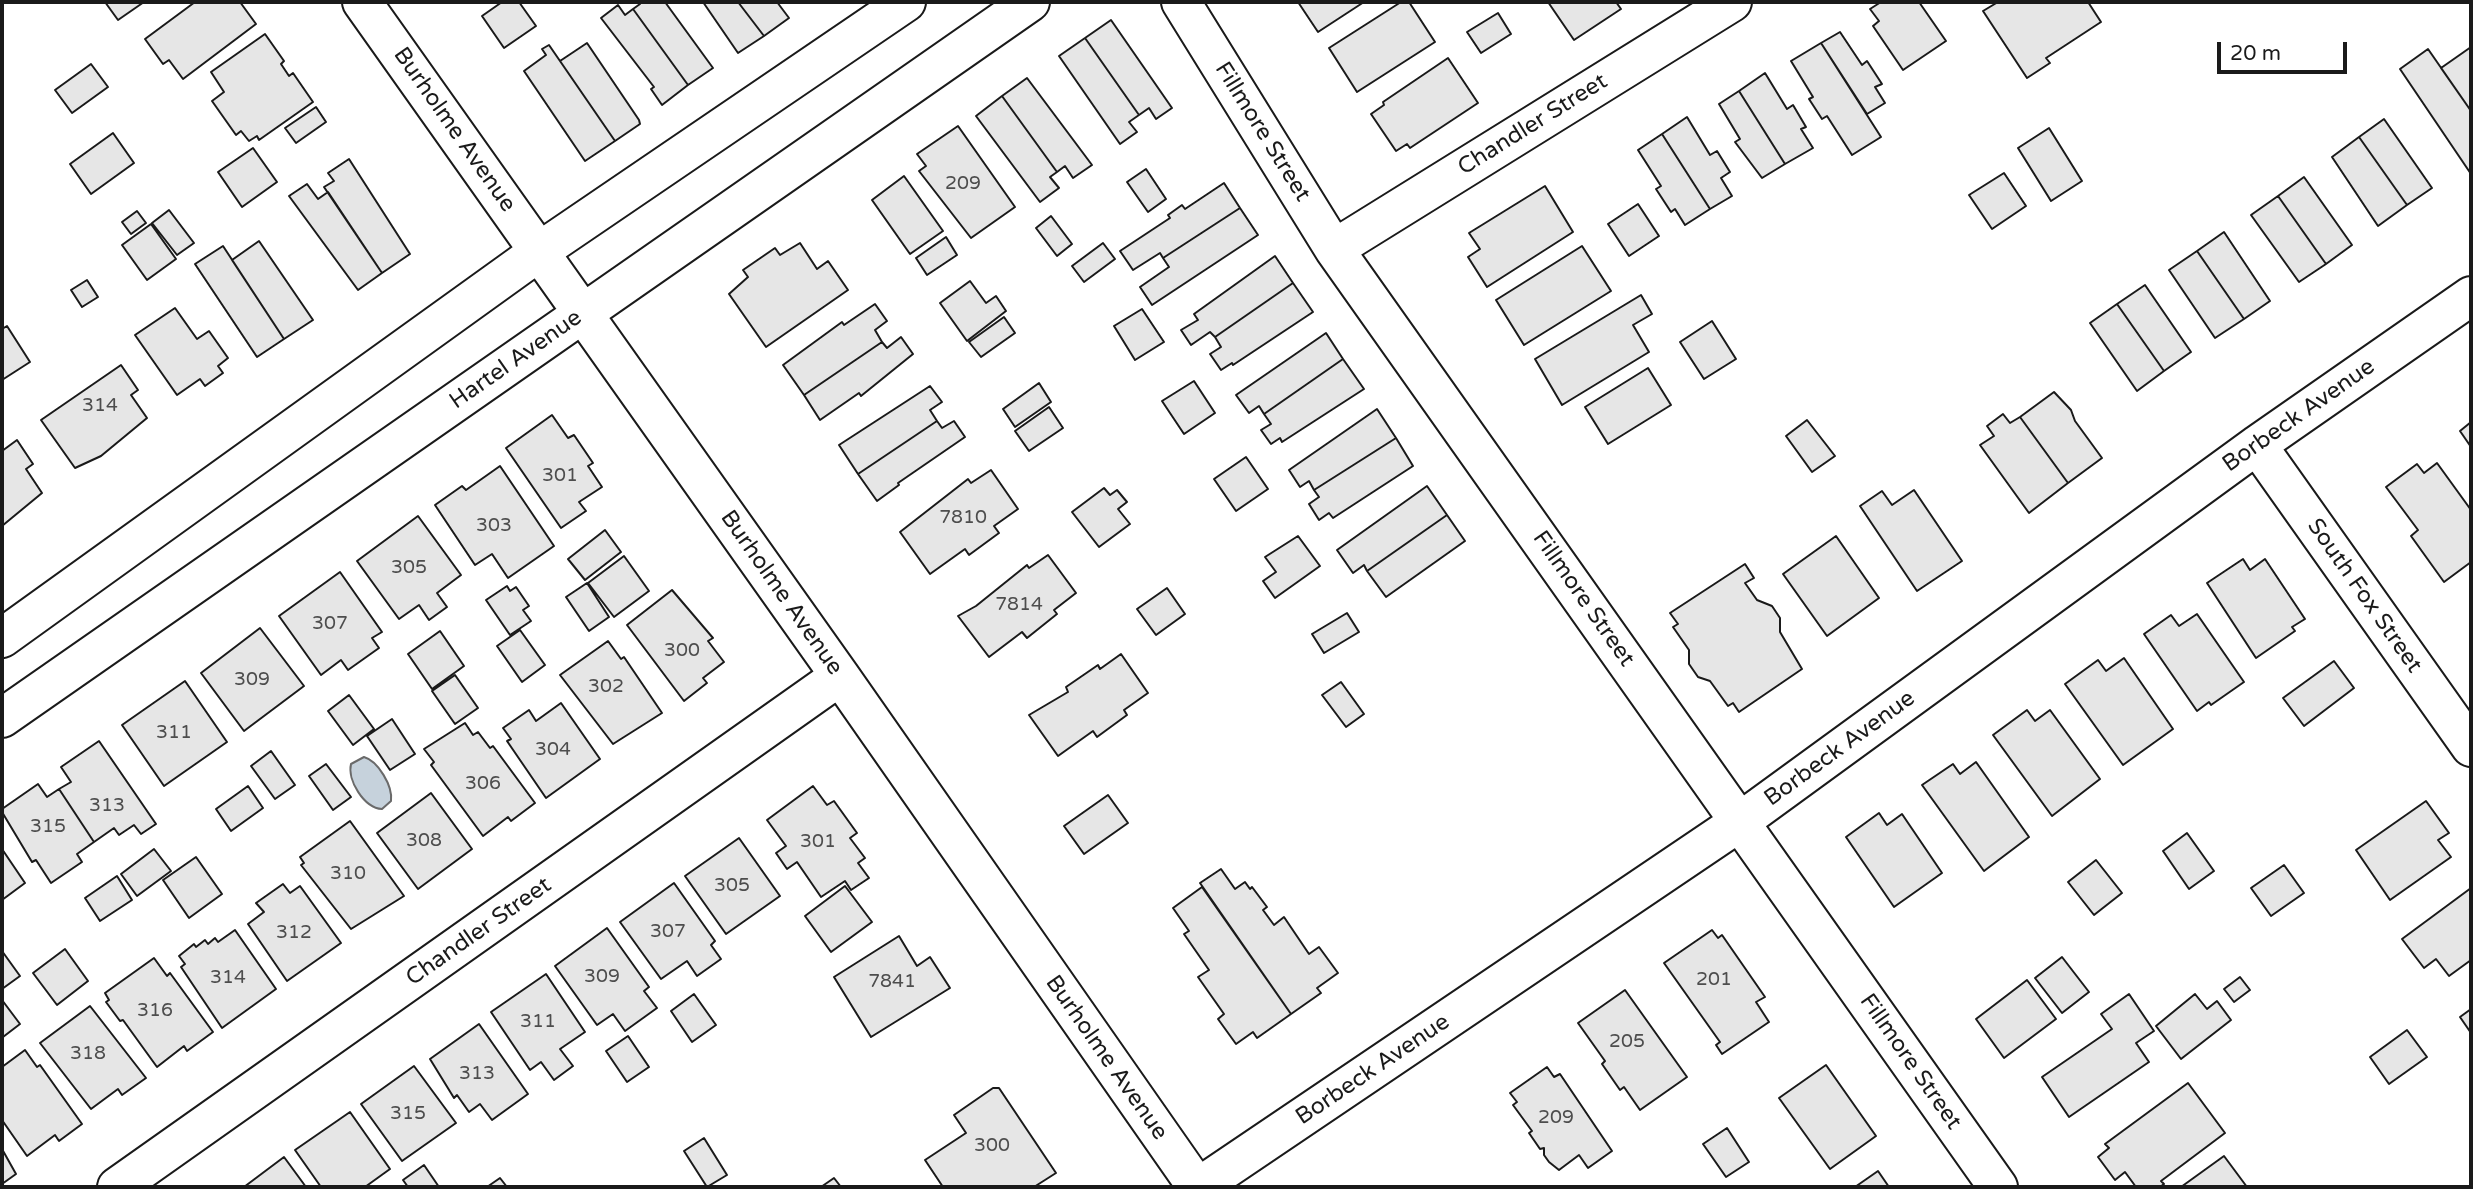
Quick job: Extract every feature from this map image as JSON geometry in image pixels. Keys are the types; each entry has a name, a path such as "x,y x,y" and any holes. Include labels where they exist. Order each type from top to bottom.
{"street":[{"name":"Burholme Avenue","path":"362,2 584,313 1198,1187"},
{"path":"2,638 540,251 906,2"},
{"name":"Hartel Avenue","path":"2,718 1030,2"},
{"name":"Fillmore Street","path":"1181,2 1334,249 1998,1187"},
{"name":"Chandler Street","path":"1334,249 1732,2"},
{"name":"Borbeck Avenue","path":"1198,1187 1741,821 2257,445 2471,296"},
{"name":"South Fox Street","path":"2257,445 2471,747"},
{"name":"Chandler Street","path":"117,1187 840,677"}],"shaded area":[{"path":"364,757 374,763 390,788 391,801 382,809 363,799 354,785 351,764"}],"building":[{"path":"105,2 144,2 118,20"},
{"path":"195,2 240,2 256,24 183,79 169,60 163,64 145,39"},
{"path":"502,2 519,2 536,26 504,48 482,16"},
{"path":"639,2 665,2 713,68 688,85 633,9"},
{"path":"703,2 738,2 764,36 738,53"},
{"path":"738,2 777,2 789,18 764,36"},
{"path":"1298,2 1364,2 1318,32"},
{"path":"1401,2 1409,2 1435,42 1357,92 1329,48"},
{"path":"1548,2 1616,2 1621,9 1574,40"},
{"path":"1881,2 1919,2 1946,41 1903,70 1873,26 1879,21 1870,9"},
{"path":"1998,2 2088,2 2101,22 2046,58 2050,63 2027,78 1983,11"},
{"path":"618,5 625,15 633,9 688,85 662,105 651,89 654,87 601,18"},
{"path":"1498,13 1511,34 1481,53 1467,32"},
{"path":"1111,20 1172,108 1156,119 1149,108 1139,115 1085,38"},
{"path":"1840,32 1862,65 1867,61 1882,84 1875,87 1885,103 1867,114 1821,43"},
{"path":"265,34 284,61 281,64 289,76 293,73 313,102 259,140 257,136 249,141 241,131 236,135 212,101 224,92 211,72"},
{"path":"1085,38 1139,115 1129,122 1137,132 1120,144 1059,56"},
{"path":"587,43 639,120 640,124 615,141 560,61"},
{"path":"1821,43 1881,137 1852,155 1827,116 1822,119 1809,99 1813,97 1791,61"},
{"path":"549,45 615,141 585,161 524,71 546,55 542,49"},
{"path":"2471,47 2471,111 2441,68"},
{"path":"2428,49 2471,111 2471,174 2400,69"},
{"path":"1448,58 1478,103 1410,148 1407,144 1396,151 1371,114 1384,105 1383,102"},
{"path":"91,64 108,87 72,113 55,90"},
{"path":"1765,73 1787,109 1793,105 1806,127 1801,129 1813,148 1785,164 1739,91"},
{"path":"1027,78 1092,165 1073,178 1065,166 1057,172 1002,96"},
{"path":"1739,91 1785,164 1762,178 1735,142 1740,139 1719,104"},
{"path":"1002,96 1057,172 1050,177 1059,188 1040,202 976,116"},
{"path":"316,107 326,122 296,143 285,128"},
{"path":"1687,117 1710,155 1717,151 1730,172 1721,178 1732,196 1710,209 1662,134"},
{"path":"2384,119 2432,188 2407,205 2359,137"},
{"path":"958,126 1015,207 971,238 919,171 926,166 917,154"},
{"path":"2049,128 2082,181 2051,201 2018,148"},
{"path":"113,133 134,163 91,194 70,164"},
{"path":"1662,134 1710,209 1685,225 1675,209 1671,212 1656,189 1661,186 1638,150"},
{"path":"2359,137 2407,205 2378,226 2332,157"},
{"path":"253,148 277,182 242,207 218,172"},
{"path":"349,159 410,254 382,273 324,187 334,181 328,173"},
{"path":"1146,169 1166,199 1148,212 1127,182"},
{"path":"2004,173 2026,206 1992,229 1969,195"},
{"path":"904,176 943,231 910,254 872,200"},
{"path":"2304,177 2352,245 2326,264 2278,196"},
{"path":"1224,183 1240,208 1163,258 1160,253 1133,270 1120,251 1170,218 1168,215 1182,205 1185,209"},
{"path":"307,184 318,199 328,192 382,273 358,290 289,196"},
{"path":"1545,186 1573,232 1487,287 1468,257 1480,249 1469,233"},
{"path":"2278,196 2326,264 2299,282 2251,215"},
{"path":"1638,204 1659,236 1629,256 1608,224"},
{"path":"1240,208 1258,235 1152,305 1140,287 1169,267 1163,258"},
{"path":"169,210 194,243 177,255 152,223"},
{"path":"137,211 146,223 131,234 122,222"},
{"path":"1051,216 1072,244 1057,256 1036,228"},
{"path":"151,224 176,259 147,280 122,245"},
{"path":"2224,232 2270,301 2244,319 2197,251"},
{"path":"946,237 957,255 927,275 916,258"},
{"path":"259,241 313,320 284,339 232,260"},
{"path":"800,243 817,269 828,261 848,290 766,347 729,294 748,277 743,270 775,248 780,255"},
{"path":"1103,243 1115,259 1084,282 1072,266"},
{"path":"223,246 284,339 257,357 195,264"},
{"path":"1582,246 1611,291 1524,345 1496,300"},
{"path":"2197,251 2244,319 2215,338 2169,270"},
{"path":"1275,256 1293,283 1215,337 1210,332 1191,345 1181,330 1198,320 1194,314"},
{"path":"87,280 98,297 82,307 71,290"},
{"path":"970,281 986,303 996,296 1006,311 967,341 940,303"},
{"path":"1293,283 1313,312 1233,365 1232,363 1221,370 1210,354 1221,347 1215,337"},
{"path":"2145,285 2191,352 2164,371 2117,304"},
{"path":"1641,295 1652,314 1633,325 1649,352 1562,405 1535,359"},
{"path":"875,304 887,321 875,330 882,342 804,395 783,365 842,322 844,325"},
{"path":"2117,304 2164,371 2137,391 2090,323"},
{"path":"175,308 197,339 209,331 228,358 218,366 223,373 205,386 200,379 177,395 135,335"},
{"path":"1142,309 1164,342 1135,360 1114,326"},
{"path":"1004,317 1015,333 981,357 969,342"},
{"path":"1712,321 1736,359 1704,379 1680,342"},
{"path":"7,326 30,362 2,380 2,329"},
{"path":"1326,333 1343,359 1264,414 1259,406 1249,413 1236,395"},
{"path":"901,337 913,354 861,396 859,393 820,420 804,395 882,342 887,348"},
{"path":"1343,359 1364,389 1282,442 1280,438 1271,444 1261,430 1271,424 1264,414"},
{"path":"121,365 138,390 131,395 147,418 101,456 75,468 41,420"},
{"path":"1648,368 1671,405 1608,444 1585,407"},
{"path":"1194,381 1215,413 1184,434 1162,401"},
{"path":"1039,383 1051,402 1015,427 1003,409"},
{"path":"930,386 942,402 930,410 937,421 858,474 839,445"},
{"path":"2054,392 2071,410 2075,421 2102,458 2068,483 2020,417"},
{"path":"1049,407 1063,428 1029,451 1015,431"},
{"path":"1377,409 1396,438 1314,490 1309,481 1300,487 1289,470"},
{"path":"2003,414 2010,423 2020,417 2068,483 2029,513 1980,445 1994,436 1987,426"},
{"path":"552,415 568,438 574,435 593,463 588,466 602,487 579,502 586,511 561,528 506,448"},
{"path":"1807,420 1835,456 1812,472 1786,436"},
{"path":"937,421 942,428 954,421 965,437 898,483 899,485 877,501 858,474"},
{"path":"2471,422 2471,447 2460,431"},
{"path":"1396,438 1413,466 1333,518 1329,513 1319,520 1309,504 1319,497 1314,490"},
{"path":"17,440 33,464 26,469 42,493 2,526 2,451"},
{"path":"1246,457 1268,489 1236,511 1214,479"},
{"path":"2437,463 2471,510 2471,562 2444,582 2411,536 2418,530 2386,487 2417,464 2424,473"},
{"path":"500,466 554,546 508,578 492,554 475,565 435,505 462,486 466,490"},
{"path":"991,470 1018,509 994,526 999,533 969,555 965,549 930,574 900,532 968,479 971,483"},
{"path":"1427,486 1447,515 1367,571 1364,565 1353,573 1337,550"},
{"path":"1104,488 1110,495 1117,490 1127,502 1118,509 1130,524 1099,547 1072,512"},
{"path":"1914,490 1962,561 1917,591 1860,506 1882,491 1892,505"},
{"path":"1447,515 1465,541 1386,597 1367,571"},
{"path":"418,516 461,575 437,593 447,607 429,620 419,605 399,619 357,561"},
{"path":"605,530 621,552 585,580 568,559"},
{"path":"1298,536 1320,566 1275,598 1263,581 1276,572 1265,557"},
{"path":"1836,536 1879,598 1827,636 1783,574"},
{"path":"1048,555 1076,593 1054,610 1057,614 1027,638 1022,632 989,657 958,616 976,606 1027,565 1029,568"},
{"path":"624,556 649,591 614,617 588,583"},
{"path":"2243,559 2250,570 2265,559 2305,619 2292,627 2295,631 2256,658 2207,583"},
{"path":"1745,564 1754,578 1745,583 1757,600 1772,606 1780,618 1780,632 1802,669 1739,712 1733,703 1728,706 1710,681 1698,677 1689,664 1689,650 1673,627 1678,624 1670,613"},
{"path":"340,572 382,632 372,638 379,648 348,670 341,660 321,675 279,616"},
{"path":"587,583 609,617 589,631 566,597"},
{"path":"507,586 510,591 516,587 529,606 523,610 531,621 510,635 486,600"},
{"path":"1167,588 1185,614 1156,635 1137,609"},
{"path":"672,590 713,638 708,641 724,662 703,678 707,683 684,701 627,625"},
{"path":"1347,613 1359,632 1324,653 1312,634"},
{"path":"2197,614 2244,682 2211,705 2209,702 2197,711 2144,634 2171,615 2179,626"},
{"path":"260,628 304,686 244,731 201,673"},
{"path":"520,630 545,665 522,682 497,646"},
{"path":"440,631 464,666 432,689 408,654"},
{"path":"608,641 621,659 624,657 662,713 613,744 560,675"},
{"path":"1121,654 1148,693 1124,710 1127,715 1097,737 1093,731 1058,756 1029,715 1068,692 1066,687 1098,665 1100,669"},
{"path":"2124,658 2173,729 2123,765 2065,684 2098,660 2106,671"},
{"path":"2334,661 2354,688 2304,726 2283,698"},
{"path":"455,675 478,708 455,724 432,691"},
{"path":"185,681 227,742 164,786 122,725"},
{"path":"1341,682 1364,714 1346,727 1322,695"},
{"path":"349,695 374,729 353,745 328,711"},
{"path":"561,703 600,759 546,798 507,741 511,739 503,728 529,710 536,721"},
{"path":"2027,710 2035,721 2050,710 2100,779 2052,816 1993,735"},
{"path":"392,719 415,754 390,770 367,736"},
{"path":"465,723 473,735 478,732 490,748 493,746 535,803 511,821 508,817 483,836 431,765 434,762 424,749"},
{"path":"99,741 156,824 141,834 134,825 119,835 114,828 94,842 59,789 71,782 61,767"},
{"path":"271,751 295,785 275,799 251,766"},
{"path":"1976,762 2029,837 1984,871 1922,785 1953,764 1960,774"},
{"path":"326,764 351,797 333,810 309,776"},
{"path":"38,784 47,797 59,789 94,842 77,854 82,862 51,883 36,860 32,862 2,812 2,809"},
{"path":"248,786 263,808 231,831 216,809"},
{"path":"813,786 827,805 834,801 857,833 850,838 865,858 858,863 869,878 851,890 845,881 821,897 797,862 787,869 776,853 786,846 767,820"},
{"path":"431,793 472,849 418,889 377,833"},
{"path":"1108,795 1128,823 1084,854 1064,826"},
{"path":"2426,801 2449,833 2438,840 2451,857 2390,900 2356,850"},
{"path":"1879,813 1887,825 1902,814 1942,873 1894,907 1846,837"},
{"path":"350,821 404,896 351,929 301,865 304,863 300,857"},
{"path":"2187,833 2214,871 2189,889 2163,851"},
{"path":"739,838 780,896 726,934 685,876"},
{"path":"2,849 25,883 2,900"},
{"path":"154,849 171,871 137,896 121,874"},
{"path":"196,857 222,894 189,918 163,880"},
{"path":"2096,860 2122,893 2094,915 2068,882"},
{"path":"2284,865 2304,893 2271,916 2251,888"},
{"path":"1221,869 1235,889 1245,882 1250,889 1252,887 1267,907 1263,910 1274,925 1284,917 1309,954 1319,947 1338,973 1317,988 1321,993 1291,1014 1200,883"},
{"path":"117,876 132,900 100,921 85,898"},
{"path":"674,883 715,941 711,945 721,959 697,976 687,961 661,979 620,922"},
{"path":"283,884 290,893 300,886 341,943 287,981 248,924 264,912 256,903"},
{"path":"845,886 872,922 831,952 805,916"},
{"path":"1202,887 1291,1014 1257,1038 1253,1032 1236,1044 1218,1019 1224,1014 1198,977 1209,970 1184,934 1189,931 1173,908"},
{"path":"2471,888 2471,960 2449,976 2436,959 2424,968 2402,939"},
{"path":"607,928 649,987 644,991 657,1008 625,1031 613,1014 597,1025 555,966"},
{"path":"235,930 276,989 222,1028 181,967 185,964 179,956 194,944 196,947 205,940 208,944 215,938 218,942"},
{"path":"1712,930 1718,938 1722,935 1765,997 1756,1002 1769,1022 1722,1054 1716,1045 1720,1042 1664,963"},
{"path":"899,936 917,966 930,957 950,988 871,1037 834,977"},
{"path":"65,949 88,981 57,1005 33,973"},
{"path":"2,951 20,976 2,989"},
{"path":"2062,957 2089,992 2062,1013 2035,978"},
{"path":"154,958 167,976 170,973 213,1032 187,1051 184,1046 157,1067 123,1020 120,1021 106,1002 109,1000 105,993"},
{"path":"546,974 585,1032 560,1049 573,1066 554,1080 541,1062 530,1070 491,1012"},
{"path":"2240,977 2250,990 2234,1002 2224,989"},
{"path":"2027,980 2056,1019 2004,1058 1976,1019"},
{"path":"1625,990 1687,1077 1640,1110 1624,1087 1620,1090 1602,1064 1605,1061 1578,1023"},
{"path":"694,994 716,1025 692,1042 671,1011"},
{"path":"2129,994 2154,1031 2136,1043 2149,1062 2069,1117 2042,1077 2112,1029 2101,1014"},
{"path":"2195,994 2207,1009 2217,1001 2231,1020 2181,1059 2156,1026"},
{"path":"2,1000 20,1024 3,1037 2,1035"},
{"path":"90,1006 146,1078 122,1095 118,1089 91,1109 40,1043"},
{"path":"2471,1009 2471,1033 2460,1017"},
{"path":"479,1024 528,1094 492,1120 480,1104 469,1112 457,1095 454,1098 430,1059"},
{"path":"2407,1030 2427,1057 2389,1084 2370,1057"},
{"path":"628,1036 649,1067 627,1082 606,1051"},
{"path":"25,1050 37,1067 40,1065 82,1124 59,1141 55,1135 27,1156 2,1120 2,1067"},
{"path":"1826,1065 1876,1136 1830,1169 1779,1098"},
{"path":"414,1066 456,1123 402,1161 361,1104"},
{"path":"1547,1067 1554,1077 1560,1074 1612,1151 1588,1168 1579,1155 1559,1170 1549,1162 1544,1155 1544,1148 1540,1149 1529,1133 1532,1131 1513,1105 1517,1102 1510,1093"},
{"path":"2188,1083 2225,1133 2161,1181 2164,1184 2160,1187 2136,1187 2125,1172 2115,1180 2098,1157 2109,1148 2105,1144"},
{"path":"993,1088 999,1088 1056,1173 1034,1187 943,1187 925,1160 966,1133 954,1115"},
{"path":"350,1112 390,1169 365,1187 321,1187 295,1150"},
{"path":"1727,1128 1749,1162 1726,1177 1703,1144"},
{"path":"704,1138 727,1175 707,1187 684,1151"},
{"path":"2,1149 16,1174 2,1184"},
{"path":"2224,1156 2247,1187 2181,1187"},
{"path":"284,1157 306,1187 244,1187"},
{"path":"424,1165 439,1187 408,1187 403,1180"},
{"path":"1878,1171 1889,1187 1855,1187"},
{"path":"500,1178 507,1187 487,1187"},
{"path":"834,1178 841,1187 821,1187"}]}
